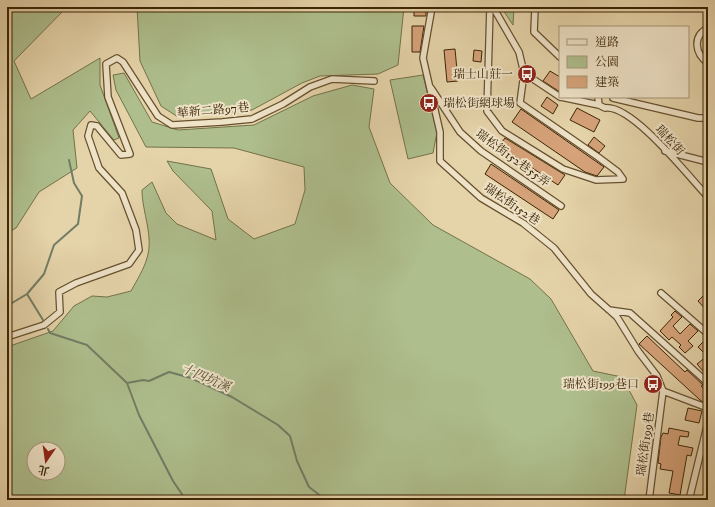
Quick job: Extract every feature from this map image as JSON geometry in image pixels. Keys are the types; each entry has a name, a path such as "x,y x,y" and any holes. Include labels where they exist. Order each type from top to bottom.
{"street":[{"name":"瑞松街152巷","path":"432,7 423,58 440,132 440,161 481,198 523,223 554,248 590,294 617,317 638,351 657,376 663,391"},
{"path":"492,7 519,52 524,73 520,103 604,160 618,172 623,179 596,180 563,169 502,131 487,111 492,7"},
{"path":"535,8 534,32 559,56"},
{"path":"708,28 699,35 696,42 697,50 702,59 708,63"},
{"name":"華新二路97巷","path":"7,337 44,326 60,312 59,292 76,283 129,264 139,250 136,230 122,193 99,168 88,136 91,125 97,126 121,155 130,154 108,97 106,64 116,58 123,62 158,116 172,125 252,119 283,104 310,87 332,79 374,80"},
{"path":"524,73 559,96"},
{"name":"瑞松街152巷55弄","path":"429,84 460,132 481,151 561,206"},
{"path":"565,98 599,105 598,98"},
{"name":"瑞松街","path":"609,107 613,103 612,98 698,118 708,118"},
{"name":"瑞松街","path":"599,105 624,113 638,123 662,146 708,197"},
{"path":"665,151 708,162"},
{"path":"661,293 708,334"},
{"path":"609,310 630,313 708,383"},
{"path":"663,391 708,408"},
{"name":"瑞松街199巷","path":"648,500 663,391"},
{"path":"689,500 708,422"}],"green space":[{"path":"7,7 92,7 64,10 14,61 31,99 100,58 100,85 119,138 114,140 90,111 73,130 77,168 39,192 16,228 7,233"},
{"path":"137,7 404,7 398,65 378,74 320,76 302,83 252,110 178,117 161,106 140,61"},
{"path":"501,7 514,7 513,25"},
{"path":"124,73 152,122 178,130 254,125 313,96 352,85 374,89 369,127 390,183 433,225 530,279 551,299 593,371 622,377 637,405 624,500 7,500 7,347 53,331 74,306 92,296 107,297 131,291 144,266 149,250 142,190 152,182 166,213 177,224 216,240 212,211 173,171 167,161 211,169 228,219 254,239 295,224 305,190 304,167 234,148 146,147 116,90 113,75"},
{"path":"423,75 437,132 433,153 408,159 390,80"}],"building":[{"path":"414,7 426,7 426,16 414,16"},
{"path":"412,26 424,26 420,52 412,52"},
{"path":"455,49 458,81 447,82 444,50"},
{"path":"474,50 482,51 481,62 473,61"},
{"path":"550,71 559,76 559,91 543,81"},
{"path":"547,97 558,105 553,114 541,106"},
{"path":"577,108 600,120 594,132 570,120"},
{"path":"521,109 604,167 597,176 585,172 512,122"},
{"path":"594,137 605,146 599,153 588,145"},
{"path":"505,138 565,175 558,185 499,146"},
{"path":"491,164 559,210 553,219 485,174"},
{"path":"708,291 708,312 698,301"},
{"path":"675,311 682,317 673,326 680,334 690,324 698,331 688,341 693,346 685,353 679,347 681,345 672,337 669,340 660,331 673,317 671,315"},
{"path":"647,336 685,372 687,370 703,385 701,386 708,393 708,397 703,402 639,344"},
{"path":"707,338 708,373 705,370 703,371 697,364 707,356 698,347"},
{"path":"688,408 702,411 699,423 685,420"},
{"path":"669,428 689,432 688,437 680,436 678,445 693,448 691,456 687,455 680,495 669,493 673,471 660,469 661,464 658,463 661,437 663,433 668,434"}],"waterway":[{"name":"十四坑溪","path":"7,306 27,294 44,274 54,245 78,224 82,196 74,183 69,160"},
{"name":"十四坑溪","path":"27,294 43,320"},
{"path":"48,329 50,333 87,345 127,383 139,415 173,481 186,500"},
{"name":"十四坑溪","path":"127,383 143,380 149,381 169,372 191,378 232,397 278,425 290,436 297,461 309,487 326,500"}],"place":[{"name":"瑞士山莊一","path":"527,74"},
{"name":"瑞松街網球場","path":"429,103"},
{"name":"瑞松街199巷口","path":"653,384"}]}
